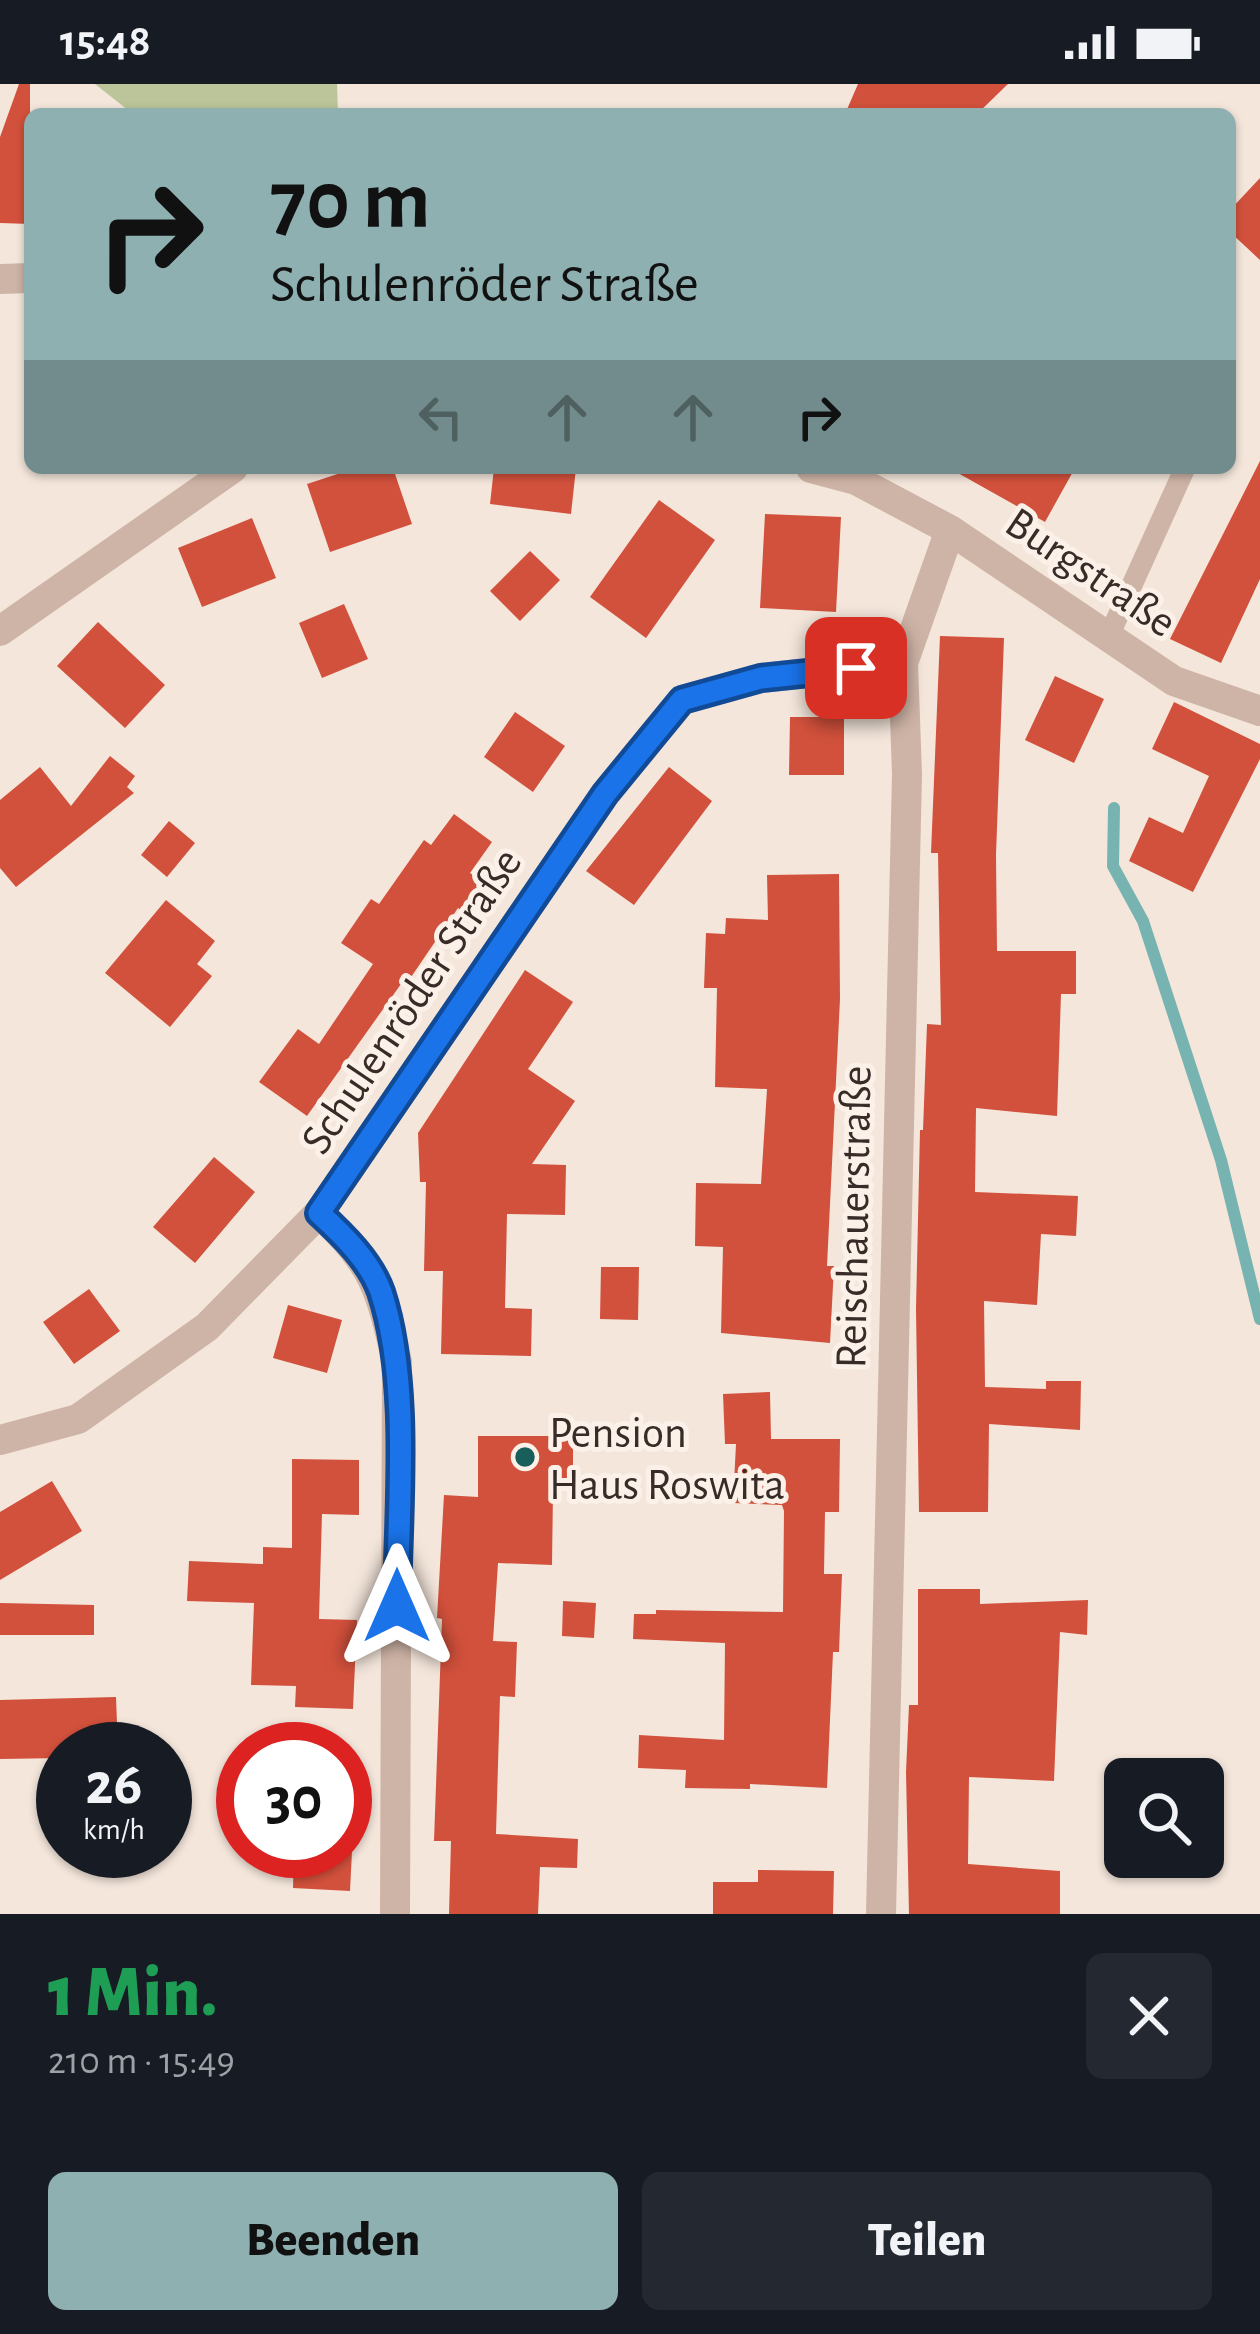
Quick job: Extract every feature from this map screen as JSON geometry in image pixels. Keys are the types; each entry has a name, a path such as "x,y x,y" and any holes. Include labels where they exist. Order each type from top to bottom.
{"street":[{"path":"0,631 224,474"},
{"name":"Burgstraße","path":"834,474 856,480 950,530 1174,681 1260,712"},
{"name":"Reischauerstraße","path":"881,1914 907,774 903,663 950,530"},
{"name":"Schulenröder Straße","path":"0,1440 78,1419 207,1327 319,1213 605,794 682,700 761,678 903,663"},
{"path":"319,1213 350,1241 380,1289 397,1362 395,1914"}],"lane":[{"path":"1108,638 1182,474"}],"green space":[{"path":"95,84 337,84 338,108 125,108"}],"building":[{"path":"19,84 30,84 30,108 24,108 24,224 0,223 0,137"},
{"path":"858,84 1008,84 983,108 848,108"},
{"path":"1260,178 1260,260 1236,238 1236,204"},
{"path":"1260,461 1260,579 1221,663 1170,639"},
{"path":"338,474 395,474 412,524 330,552 307,484"},
{"path":"493,474 575,474 571,514 490,504"},
{"path":"960,474 1072,474 1045,522"},
{"path":"659,500 715,540 646,638 590,597"},
{"path":"765,514 841,517 836,612 760,608"},
{"path":"252,518 276,578 202,607 178,548"},
{"path":"530,551 560,580 520,621 490,591"},
{"path":"344,604 368,659 322,678 299,623"},
{"path":"98,622 165,685 125,728 57,666"},
{"path":"940,636 1004,638 997,951 1076,951 1076,994 1061,994 1057,1116 976,1108 975,1192 1078,1196 1076,1236 1041,1234 1037,1305 984,1301 985,1387 1046,1389 1046,1381 1081,1381 1080,1430 989,1424 988,1512 919,1512 920,1130 927,1024 941,1025 938,853 931,853"},
{"path":"1055,676 1104,699 1074,763 1025,740"},
{"path":"1174,702 1260,744 1260,759 1193,892 1129,861 1149,817 1183,833 1209,776 1152,749"},
{"path":"515,712 565,746 533,792 484,757"},
{"path":"790,717 844,717 844,775 789,775"},
{"path":"110,756 135,776 127,787 134,793 16,887 0,868 0,800 40,767 71,806"},
{"path":"669,767 712,801 634,905 586,871"},
{"path":"454,814 492,842 470,873 489,886 468,915 458,908 307,1116 259,1082 298,1029 319,1044 373,964 341,943 371,899 379,904 424,840 431,845"},
{"path":"169,821 195,843 167,877 141,855"},
{"path":"839,874 840,999 827,1266 834,1266 830,1343 721,1333 723,1247 695,1246 696,1183 761,1184 767,1089 715,1087 717,988 704,988 706,933 725,934 726,918 768,920 767,875"},
{"path":"166,900 215,941 197,964 212,976 170,1027 105,973"},
{"path":"525,970 573,1002 528,1069 575,1101 532,1164 566,1165 565,1215 507,1214 505,1308 532,1309 531,1356 441,1354 443,1271 424,1271 426,1182 420,1182 418,1133"},
{"path":"214,1157 255,1192 195,1263 153,1227"},
{"path":"601,1267 639,1267 638,1320 600,1319"},
{"path":"89,1289 120,1331 74,1364 43,1322"},
{"path":"288,1305 342,1320 327,1373 273,1358"},
{"path":"770,1392 771,1439 840,1439 839,1512 825,1512 824,1574 842,1574 827,1788 750,1784 750,1789 685,1788 686,1770 638,1768 639,1735 724,1740 725,1643 633,1639 634,1614 656,1614 656,1610 783,1612 782,1505 733,1503 736,1444 725,1444 723,1394"},
{"path":"478,1436 573,1436 573,1490 553,1490 552,1565 498,1563 493,1641 517,1642 515,1697 500,1696 496,1834 578,1839 577,1868 540,1867 538,1914 449,1914 451,1841 434,1841 444,1495 478,1497"},
{"path":"292,1459 359,1460 359,1515 322,1514 319,1619 357,1620 353,1709 295,1707 296,1686 251,1685 254,1603 187,1601 189,1561 263,1564 263,1547 292,1548"},
{"path":"52,1481 82,1531 0,1580 0,1512"},
{"path":"918,1589 980,1589 980,1604 1088,1600 1087,1635 1060,1632 1054,1781 969,1777 968,1864 1060,1871 1060,1914 909,1914 906,1772 909,1705 918,1705"},
{"path":"563,1601 596,1603 594,1638 562,1636"},
{"path":"0,1603 94,1605 94,1635 0,1635"},
{"path":"116,1697 117,1722 36,1722 36,1758 0,1759 0,1700"},
{"path":"758,1870 834,1871 833,1914 713,1914 713,1882 758,1882"},
{"path":"293,1878 351,1878 350,1891 293,1888"}],"waterway":[{"path":"1114,808 1113,866 1143,921 1221,1160 1260,1319"}],"place":[{"name":"Pension Haus Roswita","path":"525,1457"}],"route":[{"path":"397,1606 397,1362 380,1289 350,1241 319,1213 605,794 682,700 761,678 856,668"}]}
